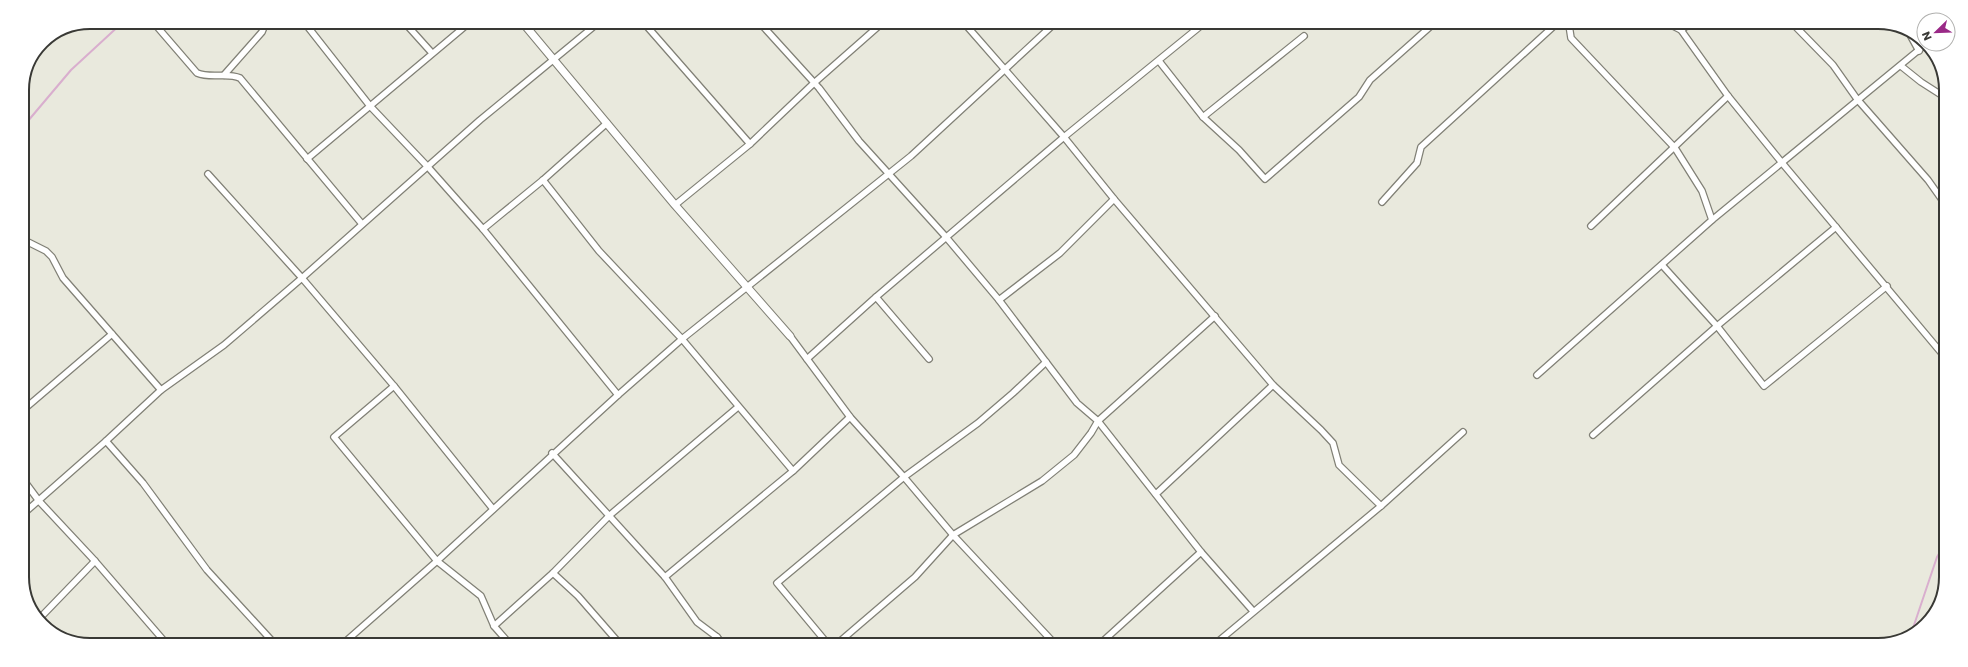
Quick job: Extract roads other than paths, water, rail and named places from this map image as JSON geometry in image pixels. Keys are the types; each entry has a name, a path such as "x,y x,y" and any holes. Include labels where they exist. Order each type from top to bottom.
{"street":[{"path":"160,29 197,73 208,76 224,75 240,78 362,224"},
{"path":"224,75 263,29"},
{"path":"310,29 370,106 428,166 483,229 618,395"},
{"path":"410,29 432,53"},
{"path":"308,159 462,29"},
{"path":"528,29 675,205 790,336 850,416 953,535 1049,638"},
{"path":"29,509 161,390 224,345 480,120 591,29"},
{"path":"649,29 750,144"},
{"path":"765,29 814,83 859,141 946,237 998,300 1077,404 1098,421 1201,552 1253,611"},
{"path":"675,205 750,144 814,83 875,29"},
{"path":"970,29 1064,137 1114,199 1273,385 1321,430 1332,443 1339,465 1381,506"},
{"path":"350,638 437,561 552,453 682,339 748,288 911,156 1006,71 1049,29"},
{"path":"807,358 876,297 1064,137 1197,29"},
{"path":"1159,61 1203,117 1239,150 1265,179 1359,97 1370,80 1427,29"},
{"path":"1382,202 1417,163 1421,147 1551,29"},
{"path":"1570,29 1571,38 1675,148 1702,191 1712,220"},
{"path":"1798,29 1833,65 1858,100 1928,180 1939,196"},
{"path":"1681,30 1728,96 1939,350"},
{"path":"1203,117 1304,36"},
{"path":"1537,375 1712,220 1783,164 1858,100 1918,52"},
{"path":"1901,66 1921,82 1939,94"},
{"path":"1591,226 1675,148 1728,96"},
{"path":"483,229 543,180 607,123"},
{"path":"208,174 302,278 394,386 493,509"},
{"path":"543,180 599,251 682,339 793,471"},
{"path":"998,300 1060,253 1114,199"},
{"path":"1593,435 1717,326 1836,227"},
{"path":"29,242 46,251 52,257 63,278 161,390"},
{"path":"1662,265 1717,326 1764,386 1887,286"},
{"path":"876,297 929,359"},
{"path":"844,638 915,577 953,535 1042,481 1074,455 1092,434 1098,421 1215,316"},
{"path":"29,404 112,334"},
{"path":"823,638 777,583 904,477 978,423 1046,362"},
{"path":"1156,494 1273,385"},
{"path":"394,386 334,437 437,561 481,596 494,626 504,638"},
{"path":"494,626 553,573 610,515 738,407"},
{"path":"665,577 793,471 850,416"},
{"path":"1222,638 1381,506 1463,432"},
{"path":"106,441 143,483 207,570 269,638"},
{"path":"552,453 665,577 697,622 717,637"},
{"path":"29,487 39,501 95,561 162,638"},
{"path":"1108,638 1201,552"},
{"path":"43,615 95,561"},
{"path":"553,573 578,596 615,638"}],"waterway":[{"path":"29,120 71,70 115,29"},
{"path":"1914,626 1939,554"}]}
